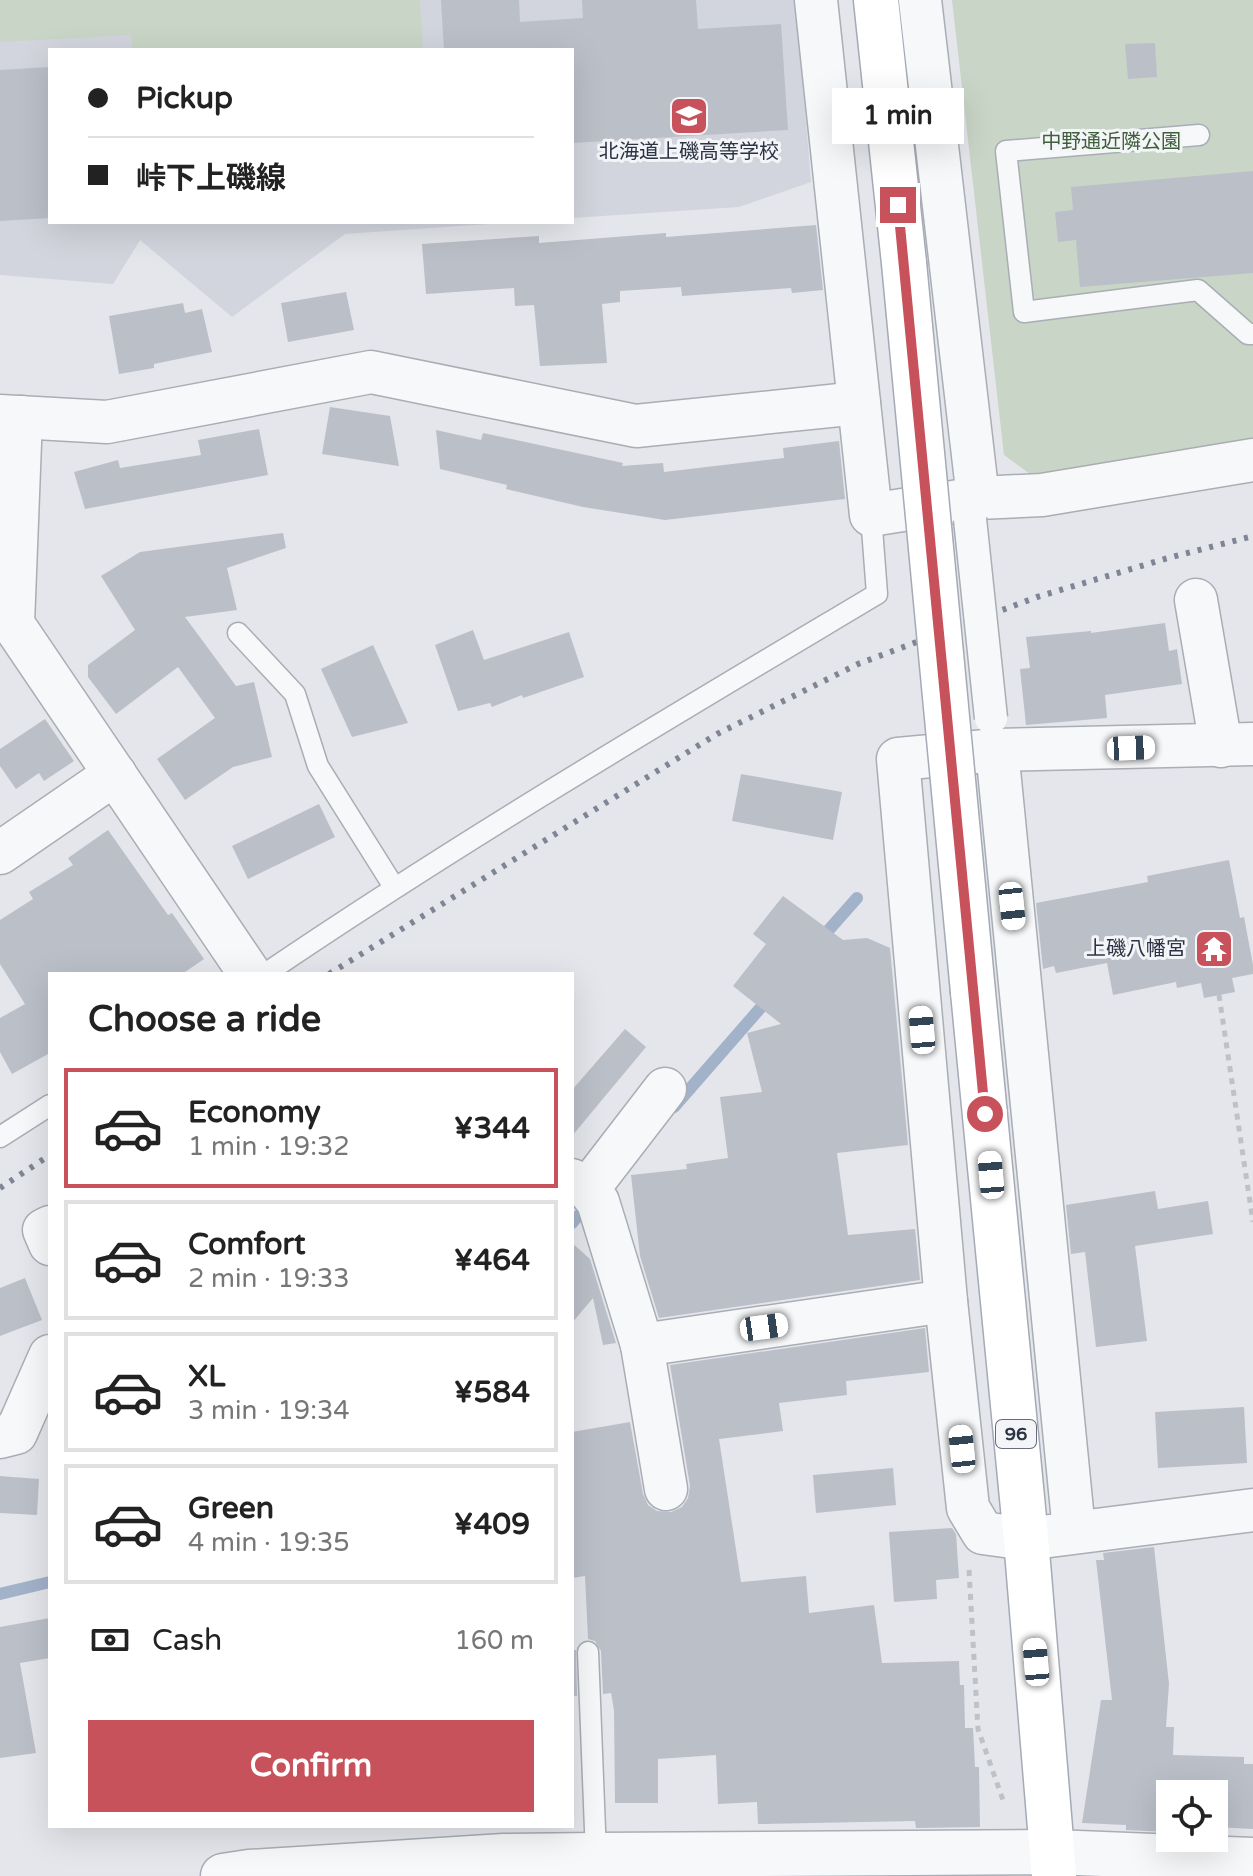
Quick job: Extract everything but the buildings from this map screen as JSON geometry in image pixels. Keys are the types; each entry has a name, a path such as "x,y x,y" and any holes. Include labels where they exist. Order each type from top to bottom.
{"main road":[{"name":"96","path":"876,0 1026,1539 1054,1864"}],"street":[{"path":"816,0 871,515 974,509 1006,499 1253,460"},
{"path":"920,0 974,509 1074,1531"},
{"path":"248,972 13,624 10,417 107,422 371,372 636,426 859,403"},
{"path":"1196,600 1237,745 994,734 898,759 946,1301 968,1508 983,1533 1026,1539 1253,1510"},
{"path":"0,853 115,774"},
{"path":"665,1089 580,1184 598,1202 642,1345 666,1489"},
{"path":"642,1345 946,1301"},
{"path":"0,1437 16,1433 48,1361"},
{"path":"223,1876 249,1872 505,1866 596,1855 1054,1864 1253,1860"}],"lane":[{"path":"1199,135 1006,151 1024,312 1198,290 1248,334 1253,334"},
{"path":"248,972 877,594 871,515"},
{"path":"238,633 295,694 318,766 394,887"},
{"path":"0,1137 48,1106"},
{"path":"588,1652 596,1855"}],"path":[{"path":"1219,995 1253,1222"}],"shaded area":[{"name":"北海道上磯高等学校","path":"0,0 796,0 811,182 739,207 574,218 574,48 48,48 48,224 489,224 345,234 232,317 140,240 113,284 0,275"}],"green space":[{"path":"0,0 420,0 423,48 133,48 131,35 0,42"},
{"name":"中野通近隣公園","path":"952,0 1253,0 1253,440 1034,477 1004,455"}],"waterway":[{"path":"819,941 857,898"},
{"path":"674,1107 770,997"},
{"path":"574,1221 578,1216"},
{"path":"0,1594 48,1582"}],"railway":[{"path":"332,972 717,734 858,664 1037,597 1253,536"},
{"path":"0,1188 48,1156"}],"place":[{"name":"北海道上磯高等学校","path":"689,116"},
{"name":"上磯八幡宮","path":"1214,949"}],"route":[{"path":"898,205 985,1114"}]}
